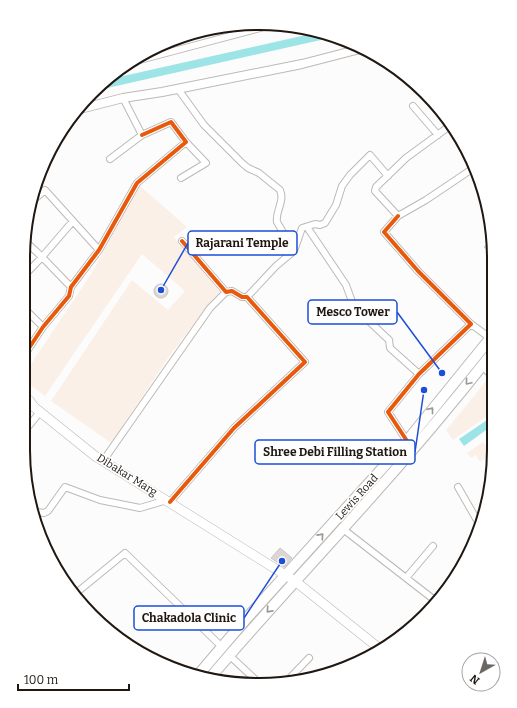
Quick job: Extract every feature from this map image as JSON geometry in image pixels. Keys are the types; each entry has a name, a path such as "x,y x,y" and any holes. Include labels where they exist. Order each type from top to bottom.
{"main road":[{"name":"Lewis Road","path":"290,578 295,565 407,441 487,343"},
{"name":"Lewis Road","path":"290,578 304,570 343,529 487,360"},
{"name":"Dibakar Marg","path":"30,401 37,409 95,456 290,578 375,645"},
{"path":"30,408 37,409"},
{"path":"202,671 225,651 290,578"},
{"path":"212,674 225,651"}],"street":[{"path":"148,59 253,30"},
{"path":"88,107 123,98 302,64 353,51"},
{"path":"178,88 204,125 242,163 248,168 260,173 280,190 281,202 276,222 294,251"},
{"path":"123,98 142,135"},
{"path":"413,106 438,135"},
{"path":"110,159 142,135 171,122 186,142 206,164 181,178"},
{"path":"398,216 374,191 376,187 406,158 446,129"},
{"path":"30,347 69,296 71,287 99,250 137,183 186,142"},
{"path":"247,297 276,266 294,251 302,228 315,224 320,225 326,222 336,205 342,186 350,175 370,155 388,176"},
{"path":"470,171 426,200 398,216 384,232 418,271 471,324 487,334"},
{"path":"39,195 45,190 99,250"},
{"path":"30,270 73,221"},
{"path":"307,227 346,285 354,307 389,340 390,348 419,374"},
{"path":"182,241 226,292"},
{"path":"30,246 71,287"},
{"path":"39,512 48,511 65,487 100,500 140,508 169,501 234,428 305,362 247,297 242,297 232,291 226,292 210,308 104,461"},
{"path":"30,314 44,327"},
{"path":"407,441 388,412 419,374 471,324"},
{"path":"482,366 487,371"},
{"path":"30,421 37,409"},
{"path":"458,487 476,519"},
{"path":"343,529 432,598"},
{"path":"406,578 433,546"},
{"path":"79,591 126,553 254,678"},
{"path":"293,675 310,658"}],"shaded area":[{"path":"140,186 187,227 174,237 220,292 211,301 170,355 111,443 51,401 132,280 168,310 185,291 142,254 45,396 30,384 30,366 93,271"},
{"path":"487,380 487,416 453,440 446,430"},
{"path":"483,442 487,447 487,457 480,462 476,455 471,458 467,453"}],"water":[{"path":"487,420 487,429 464,446 459,439"}],"building":[{"path":"158,284 164,284 168,288 168,294 164,298 158,298 154,294 154,288"},
{"path":"280,548 292,558 284,567 271,558"}],"waterway":[{"path":"113,83 315,37"}],"cycle path":[{"path":"30,346 43,327 69,296 71,287 99,250 137,183 186,142 171,122 142,135"},
{"path":"398,216 384,232 418,271 471,324 419,374 388,412 407,441"},
{"path":"170,502 234,428 305,362 247,297 242,297 232,291 226,292 182,241"}],"place":[{"name":"Rajarani Temple","path":"161,290"},
{"name":"Mesco Tower","path":"442,373"},
{"name":"Shree Debi Filling Station","path":"424,390"},
{"name":"Chakadola Clinic","path":"282,561"}]}
